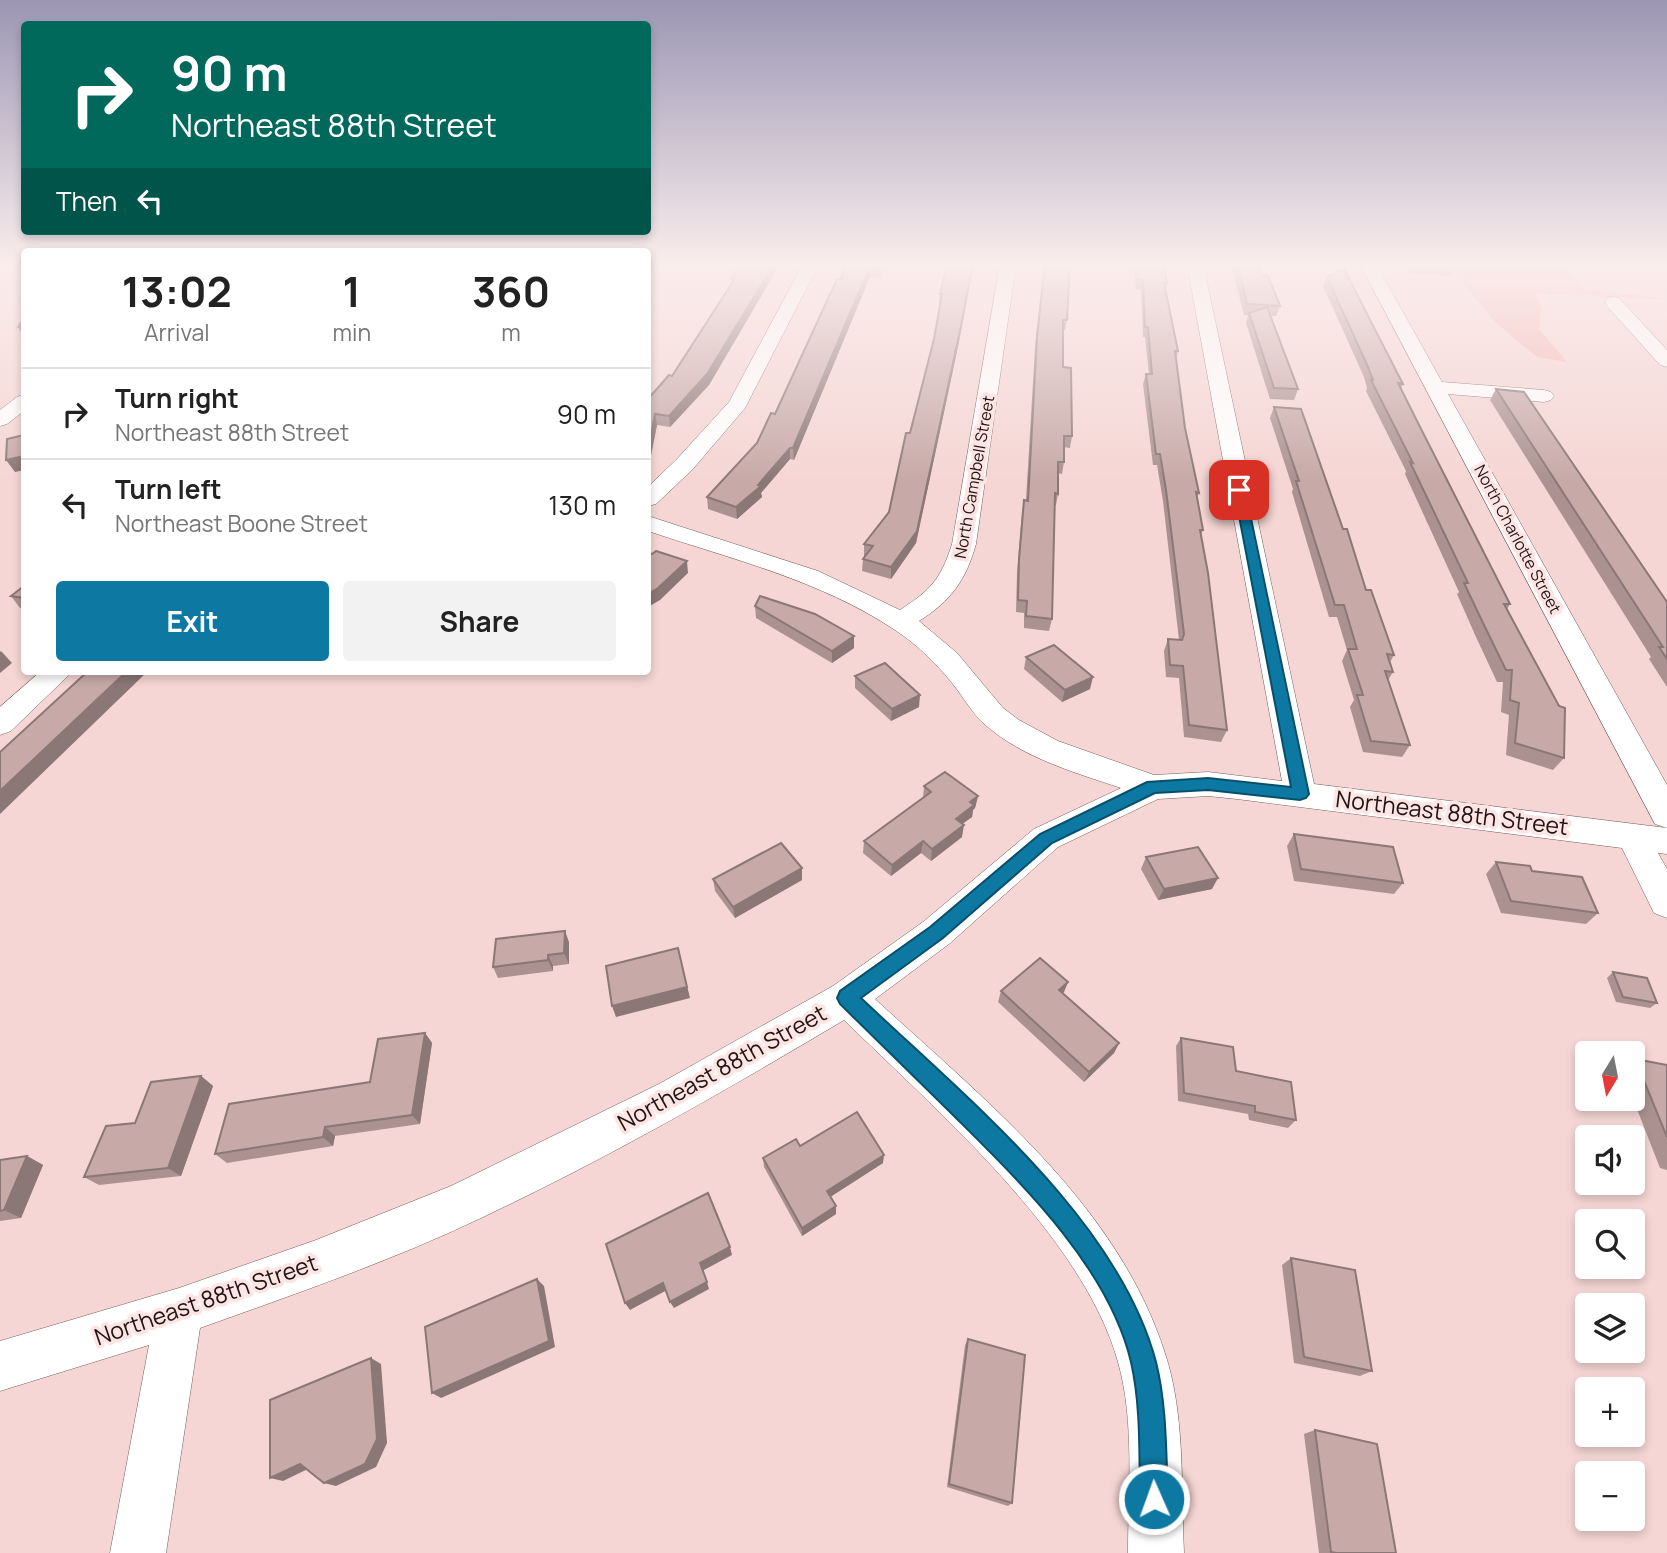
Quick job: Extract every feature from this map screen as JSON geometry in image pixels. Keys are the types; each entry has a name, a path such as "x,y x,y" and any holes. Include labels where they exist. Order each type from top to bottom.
{"street":[{"path":"651,496 685,464 738,404 773,336"},
{"name":"North Campbell Street","path":"901,621 943,593 957,571 964,544 996,336"},
{"path":"1209,336 1300,794"},
{"name":"North Charlotte Street","path":"1407,336 1667,815"},
{"path":"1645,336 1667,361"},
{"path":"1435,387 1544,396"},
{"path":"0,420 21,403"},
{"path":"0,426 21,427"},
{"path":"651,524 817,580 858,598 901,621 960,673 977,698 995,717 1019,733 1049,748 1153,787"},
{"path":"0,724 55,675"},
{"name":"Northeast 88th Street","path":"0,1366 179,1312 316,1263 464,1203 674,1098 847,998 936,933 1046,838 1153,787 1208,784 1667,841"},
{"path":"1633,837 1667,903"},
{"path":"847,998 1014,1160 1080,1237 1125,1308 1143,1363 1151,1419 1156,1553"},
{"path":"138,1553 179,1312"}],"shaded area":[{"path":"1512,336 1545,336 1567,362 1537,357"}],"building":[{"path":"698,336 730,336 707,374 669,416 655,414 651,436 651,396 669,375 672,376"},
{"path":"811,336 840,336 793,448 790,448 758,485 761,486 736,507 707,497 757,443 771,413 775,414"},
{"path":"934,336 959,336 917,531 891,567 863,559 873,546 864,544 889,512 906,433 910,433"},
{"path":"1063,336 1063,367 1071,368 1072,436 1064,436 1064,462 1058,462 1058,494 1055,493 1052,619 1026,616 1027,601 1018,600 1024,500 1028,501 1037,337"},
{"path":"1149,336 1175,336 1185,428 1199,493 1196,492 1203,530 1200,530 1208,573 1227,730 1189,725 1183,666 1170,665 1168,639 1182,640 1184,634 1166,490 1160,454 1156,454 1146,374 1152,374"},
{"path":"1257,336 1278,336 1298,389 1274,388"},
{"path":"1354,336 1379,336 1403,384 1398,383 1510,604 1504,604 1559,706 1565,708 1564,758 1515,743 1519,703 1510,700 1512,670 1506,670 1464,583 1468,583 1410,462 1413,463 1371,380"},
{"path":"1496,389 1524,392 1667,602 1667,659 1659,647 1663,647"},
{"path":"1274,407 1301,409 1343,529 1347,529 1366,590 1371,590 1394,655 1387,654 1393,672 1385,671 1410,745 1371,741 1357,695 1363,695 1348,649 1357,649 1344,605 1335,605 1296,481 1299,481"},
{"path":"21,436 21,457 6,460 7,439"},
{"path":"656,551 687,561 651,592 651,554"},
{"path":"21,588 21,598 11,596"},
{"path":"760,596 815,614 854,636 832,651 755,606"},
{"path":"1054,645 1093,677 1065,690 1026,657"},
{"path":"885,663 920,695 892,709 855,676"},
{"path":"84,675 123,675 0,791 0,752"},
{"path":"945,772 978,796 970,802 974,805 956,819 964,825 932,849 923,841 892,865 864,841 931,792 924,786"},
{"path":"1294,834 1393,847 1403,883 1301,869"},
{"path":"781,843 802,868 733,907 713,879"},
{"path":"1198,847 1218,878 1164,889 1146,857"},
{"path":"1496,862 1530,866 1532,871 1582,877 1598,913 1511,901"},
{"path":"565,931 564,953 548,955 548,960 493,967 496,939"},
{"path":"678,948 687,987 612,1006 606,966"},
{"path":"1040,958 1068,982 1059,990 1119,1043 1089,1072 1001,991"},
{"path":"1613,972 1647,978 1657,1003 1623,997"},
{"path":"425,1033 412,1115 325,1127 323,1137 215,1154 229,1104 370,1082 378,1039"},
{"path":"1181,1038 1233,1047 1236,1071 1291,1082 1296,1120 1255,1112 1255,1106 1184,1093"},
{"path":"1645,1061 1667,1065 1667,1137 1645,1083"},
{"path":"201,1076 168,1168 84,1177 106,1126 135,1123 151,1082"},
{"path":"857,1112 884,1155 827,1191 836,1206 802,1228 763,1158 796,1139 800,1146"},
{"path":"27,1156 4,1210 0,1211 0,1160"},
{"path":"708,1193 730,1247 700,1263 707,1282 670,1302 663,1283 625,1303 606,1244"},
{"path":"1291,1258 1355,1270 1372,1371 1304,1357"},
{"path":"537,1279 549,1341 432,1393 425,1327"},
{"path":"968,1339 1025,1355 1012,1503 949,1484"},
{"path":"371,1358 377,1439 365,1464 324,1483 300,1464 270,1478 270,1400"},
{"path":"1315,1430 1377,1444 1396,1553 1331,1552"}],"route":[{"path":"1154,1499 1151,1419 1143,1363 1125,1308 1080,1237 1014,1160 847,998 936,933 1046,838 1153,787 1208,784 1300,794 1239,490"}]}
